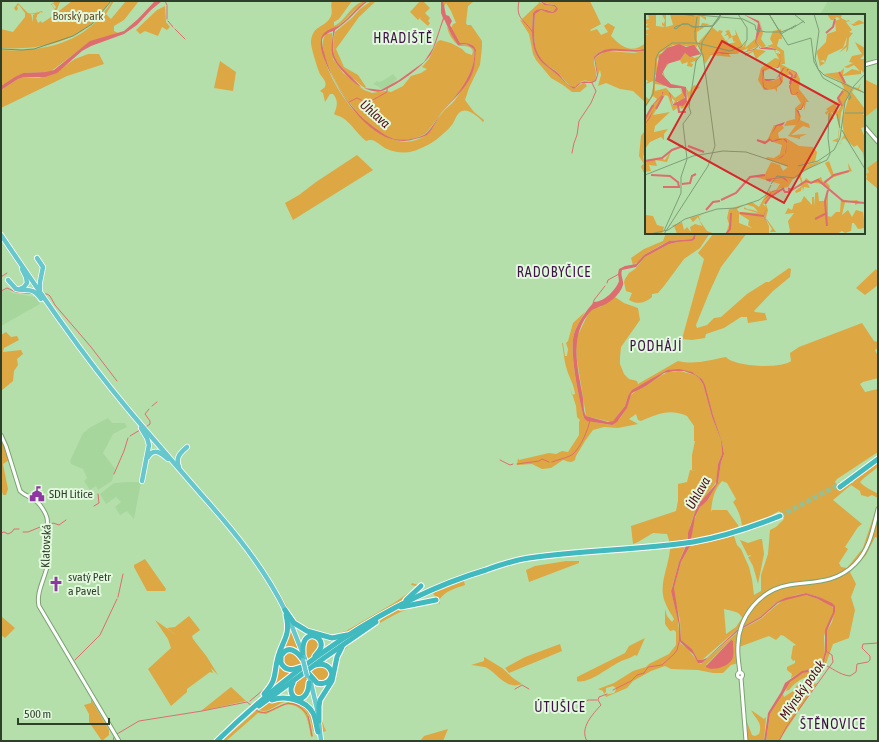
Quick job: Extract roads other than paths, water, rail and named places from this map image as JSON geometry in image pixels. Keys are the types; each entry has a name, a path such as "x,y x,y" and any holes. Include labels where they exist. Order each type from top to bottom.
{"highway":[{"path":"1,235 99,378 168,460 234,534 268,582 285,613 296,625 313,633 334,638 350,633"},
{"path":"1,238 21,268 101,376 235,533 269,580 285,613 303,657 319,721"},
{"path":"15,255 32,276 38,276 43,272"},
{"path":"37,258 43,266 43,272 39,285 45,301"},
{"path":"18,289 24,287 27,282 21,268"},
{"path":"8,280 14,287 33,291 45,301"},
{"path":"140,427 148,441 142,481"},
{"path":"160,446 170,454 174,455 181,452"},
{"path":"183,473 177,462 178,457 186,447"},
{"path":"146,460 150,453 156,451 168,460"},
{"path":"840,485 878,458"},
{"path":"264,694 300,666 350,633 427,592 458,579 526,558 567,553 668,546 747,529 780,517"},
{"path":"220,741 256,707 320,658 401,606 421,586"},
{"path":"401,606 436,600"},
{"path":"256,707 274,681 278,656 287,635 288,627 285,613"},
{"path":"256,707 382,618"},
{"path":"217,741 306,666 362,627"},
{"path":"319,733 320,700 333,678 338,653 344,645 357,635"},
{"path":"303,657 302,644 304,639 309,636 315,636 319,639 321,645 315,656"},
{"path":"300,666 291,670 286,669 281,663 281,656 286,650 291,649 297,651 303,657"},
{"path":"308,674 318,684 326,683 331,678 331,671 327,666 320,664 312,666"},
{"path":"308,674 320,741"},
{"path":"296,679 290,690 292,695 297,698 303,698 308,694 309,683"},
{"path":"256,707 274,699 281,698 290,699 304,704 313,714 319,733"}],"main road":[{"path":"865,65 878,61"},
{"path":"865,127 878,142"},
{"name":"Klatovská","path":"1,435 6,446 20,491 24,495 36,501 47,517 48,523 46,545 48,564 41,585 38,604 119,741"},
{"path":"746,741 740,678 743,675 740,673 738,640 741,627 746,616 758,600 778,588 793,584 827,580 848,570 862,555 869,543 878,509"}],"waterway":[{"path":"165,1 167,5"},
{"path":"519,1 518,12 533,33"},
{"path":"167,6 167,19"},
{"path":"168,21 173,27"},
{"path":"175,29 185,39"},
{"path":"572,153 579,121 591,103 596,91 592,83"},
{"path":"349,102 357,98 365,102 371,101 387,92 387,88"},
{"path":"1,277 7,273"},
{"path":"607,283 608,280 619,274"},
{"path":"593,304 594,300 605,286"},
{"path":"1,291 7,288 16,292 35,294"},
{"path":"44,294 50,296 55,305 91,347 117,381"},
{"path":"152,406 157,402"},
{"path":"146,427 150,424 150,421 145,414 149,409"},
{"path":"552,462 569,456 576,451 584,438 590,420"},
{"path":"130,436 140,430"},
{"path":"114,474 128,438"},
{"path":"517,464 539,461 542,459 549,462"},
{"path":"500,460 510,465 513,464"},
{"path":"94,506 99,503 98,494"},
{"path":"50,525 53,523 59,525 66,520"},
{"path":"23,532 28,532 45,525"},
{"path":"1,533 4,532 8,534 14,529 19,529"},
{"path":"118,597 123,574"},
{"path":"75,660 100,635 117,599"},
{"path":"613,690 631,681 637,675 644,673 648,667 662,665 677,650 679,642"},
{"path":"822,664 842,674 850,676 856,672 857,664 868,662 870,660 870,656 862,648 863,644 878,643"},
{"name":"Mlýnský potok","path":"779,741 787,726 833,662 832,655 826,651"},
{"name":"Úhlava","path":"810,671 813,675"},
{"path":"515,689 522,685 529,689"},
{"path":"250,701 263,690"},
{"path":"587,741 585,736 586,726 601,705 598,700 599,697 607,694"},
{"path":"580,706 588,700 597,700"},
{"path":"117,734 139,721 247,702 253,707"},
{"path":"255,709 261,712 266,712 285,704 292,704 299,706 307,714"},
{"path":"308,716 312,736"},
{"path":"113,741 114,737"}],"tunnel":[{"path":"780,516 840,484"}],"railway":[{"path":"1,49 34,49 73,36 92,24 111,1"}],"place":[{"name":"SDH Litice","path":"37,494"},
{"name":"svatý Petr a Pavel","path":"56,584"}],"district":[{"name":"HRADIŠTĚ","path":"403,38"},
{"name":"RADOBYČICE","path":"554,272"},
{"name":"PODHÁJÍ","path":"656,346"},
{"name":"ÚTUŠICE","path":"560,707"},
{"name":"ŠTĚNOVICE","path":"833,724"}],"park label":[{"name":"Borský park","path":"78,16"}]}
